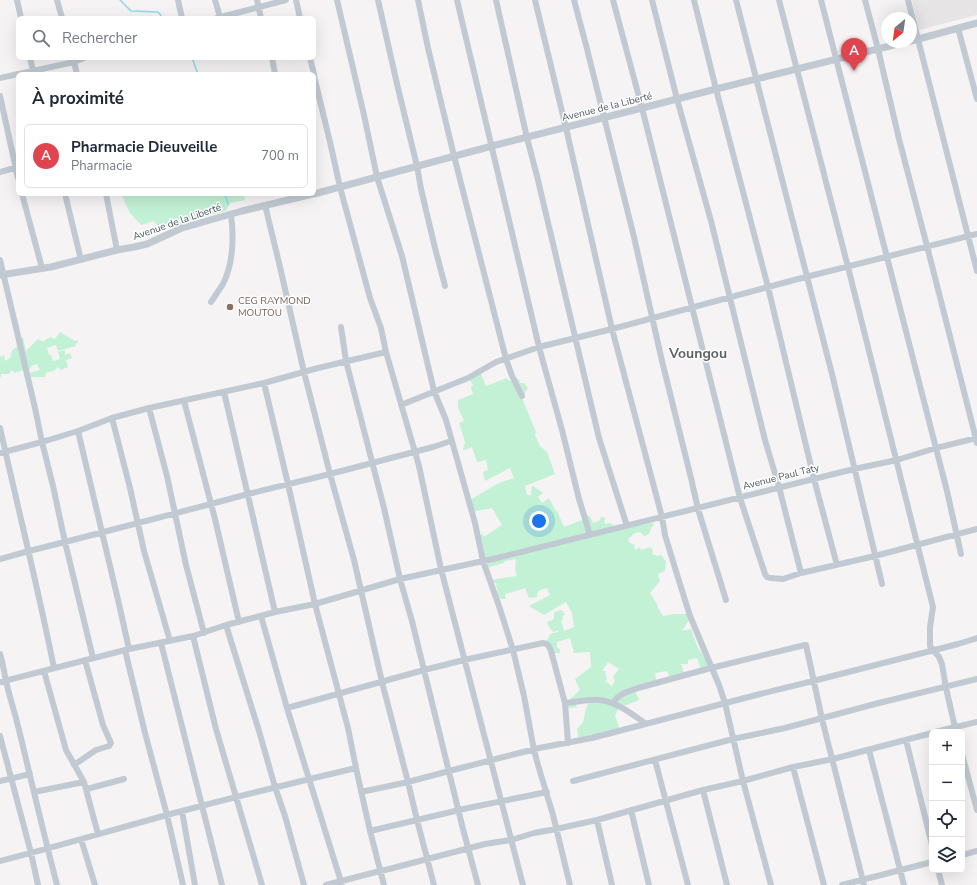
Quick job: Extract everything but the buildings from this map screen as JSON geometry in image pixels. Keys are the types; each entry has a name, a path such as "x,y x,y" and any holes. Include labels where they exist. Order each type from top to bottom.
{"street":[{"path":"17,0 21,16"},
{"path":"57,0 61,16"},
{"path":"178,0 182,16"},
{"path":"215,0 218,16"},
{"path":"257,0 260,16"},
{"path":"225,16 286,0"},
{"path":"296,0 300,16"},
{"path":"337,0 377,177 402,256 434,391 446,420 475,523 483,561 513,650 524,696 534,750 547,792 570,885"},
{"path":"378,0 445,286"},
{"path":"418,0 454,156 506,358 512,376 522,396"},
{"path":"456,0 539,347 562,430 579,500 590,535"},
{"path":"496,0 527,138 599,438 620,509 627,526"},
{"path":"535,0 612,330 662,517 667,542 690,616 725,703 743,781 771,885"},
{"path":"574,0 653,319 698,509 726,600"},
{"path":"613,0 642,108 740,498 767,577 783,579 801,573 875,556 977,529"},
{"path":"652,0 677,99 711,221 765,440 801,573"},
{"path":"694,0 768,287 814,479 837,565"},
{"path":"736,0 832,374 882,584"},
{"path":"779,0 897,460 916,544 933,608 930,627 930,646 939,657 942,664 955,729 977,722"},
{"path":"821,0 888,257 962,554"},
{"path":"865,0 878,49 898,139 928,246 977,440"},
{"path":"908,0 910,12"},
{"path":"917,39 977,23"},
{"path":"958,28 977,99"},
{"name":"Avenue de la Liberté","path":"316,193 492,146 882,48"},
{"path":"916,48 977,271"},
{"path":"30,60 33,72 73,60 76,72"},
{"path":"272,60 275,72"},
{"path":"310,60 313,72"},
{"path":"0,78 16,74"},
{"path":"316,83 340,187 370,298 381,328 386,352 402,405 426,496 464,660 523,885"},
{"path":"0,96 16,164"},
{"path":"0,172 16,168"},
{"path":"23,196 42,268"},
{"path":"65,196 80,260"},
{"path":"106,196 117,250"},
{"name":"Avenue de la Liberté","path":"2,274 42,268 147,244 182,228 299,196"},
{"path":"265,205 304,372 354,560 382,682 408,782 416,820 434,885"},
{"path":"211,302 223,284 230,262 233,242 231,214"},
{"path":"402,405 468,378 506,358 539,347 612,330 768,287 977,234"},
{"path":"0,260 2,274 35,408 93,658"},
{"path":"341,327 346,361 373,462 400,579 412,621 458,810 478,885"},
{"path":"3,452 42,442 78,431 112,418 149,408 264,383 386,352"},
{"path":"264,383 315,604 348,728 361,792 384,885"},
{"path":"224,392 275,612"},
{"path":"184,401 211,504 239,622"},
{"path":"149,408 167,476 186,565 204,632"},
{"path":"112,418 123,456 148,566 170,641"},
{"path":"0,428 3,452 29,550 54,668"},
{"path":"78,431 102,532 145,733 167,815 183,885"},
{"name":"Avenue Paul Taty","path":"3,682 93,658 192,636 275,612 315,604 400,579 483,561 698,509 778,487 897,460 936,448 977,440"},
{"path":"0,559 29,550 330,474 451,441"},
{"path":"261,616 287,708 342,883"},
{"path":"226,625 275,788 285,816 304,885"},
{"path":"192,636 216,729 262,885"},
{"path":"361,792 408,782 534,750 592,738 977,638"},
{"path":"161,643 222,885"},
{"path":"287,708 424,670 543,643 549,645 552,651 565,703 568,743"},
{"path":"613,703 624,693 638,688 804,644 806,646 822,719 864,882"},
{"path":"0,654 4,667 3,682 30,774 57,885"},
{"path":"74,765 96,750 109,746 111,743 102,725 85,660"},
{"path":"44,671 66,750 87,789 98,834"},
{"path":"573,781 734,739 822,719 875,704 946,688 977,679"},
{"path":"565,703 590,700 600,700 613,703 645,723"},
{"path":"326,885 342,883 380,871 468,848 511,840 534,833 596,820 703,790 869,750 929,733"},
{"path":"0,736 38,885"},
{"path":"906,740 930,837"},
{"path":"869,750 904,885"},
{"path":"655,760 688,885"},
{"path":"965,765 977,810"},
{"path":"0,861 182,811 356,768"},
{"path":"793,768 824,885"},
{"path":"0,781 30,774"},
{"path":"87,789 124,779"},
{"path":"34,792 84,782"},
{"path":"703,790 727,885"},
{"path":"370,831 458,810 547,792"},
{"path":"631,810 649,885"},
{"path":"182,811 195,885"},
{"path":"596,820 612,885"},
{"path":"81,839 95,885"},
{"path":"965,854 977,851"},
{"path":"842,885 864,882 900,870 929,863"},
{"path":"939,873 942,885"}],"shaded area":[{"path":"912,0 977,0 977,15 919,30 917,12 915,12"}],"green space":[{"path":"122,196 244,196 245,200 230,203 226,211 159,229 154,221 141,225 130,213"},
{"path":"60,332 75,341 77,340 78,343 75,344 76,346 58,351 56,345 47,348 53,361 60,359 58,352 65,350 65,355 70,353 72,358 66,360 68,367 61,370 58,367 54,371 46,373 45,377 31,377 29,373 40,370 37,364 33,365 29,370 26,367 24,370 14,373 11,371 9,374 1,374 0,377 0,357 4,355 5,361 10,358 12,350 17,347 16,340 23,337 26,351 38,339 44,342 51,337 55,339"},
{"path":"480,372 486,386 507,378 509,381 518,379 520,381 519,383 524,383 528,388 522,398 536,432 535,435 540,446 547,452 555,474 525,486 527,495 531,495 532,485 543,493 538,497 542,503 549,498 564,527 582,520 585,517 581,504 588,516 590,516 593,523 599,521 601,517 604,517 606,519 604,520 605,524 610,523 614,527 651,523 655,524 651,528 649,534 644,536 640,532 635,533 628,539 628,542 635,545 634,548 636,550 639,547 641,550 650,547 653,550 652,554 657,556 661,555 666,561 665,571 658,574 660,581 650,593 663,616 690,614 691,617 682,631 691,629 698,648 708,661 708,667 701,670 697,658 688,660 688,664 681,664 684,673 670,678 667,671 655,673 656,680 635,690 639,700 619,708 615,715 620,730 579,739 577,729 583,722 589,702 576,704 577,707 569,708 567,702 580,690 575,679 591,667 590,652 574,653 570,638 557,642 557,648 560,649 560,653 553,653 547,641 550,634 558,632 559,630 553,632 547,622 554,619 554,612 562,610 565,615 562,616 563,620 561,621 564,631 574,627 572,613 566,602 544,615 529,606 550,595 547,588 538,591 537,597 529,598 525,588 505,594 506,599 497,597 497,584 492,583 490,580 517,576 515,569 516,560 505,561 504,563 486,568 489,557 482,557 481,550 484,548 483,545 480,547 478,536 483,534 484,537 502,525 492,508 472,512 468,501 499,483 514,478 510,468 485,481 483,472 488,470 486,460 477,462 472,447 463,450 465,442 459,423 464,421 458,408 458,400 473,394 471,388 473,385 467,376","holes":["608,662 619,669 613,677 615,681 612,686 605,681 607,679 605,671 602,671"]}],"waterway":[{"path":"120,0 131,11 158,12 161,16"},
{"path":"193,60 197,72"},
{"path":"225,196 228,204"}],"place":[{"name":"Pharmacie Dieuveille","path":"854,71"},
{"name":"CEG RAYMOND MOUTOU","path":"230,307"}],"district":[{"name":"Voungou","path":"698,353"}]}
